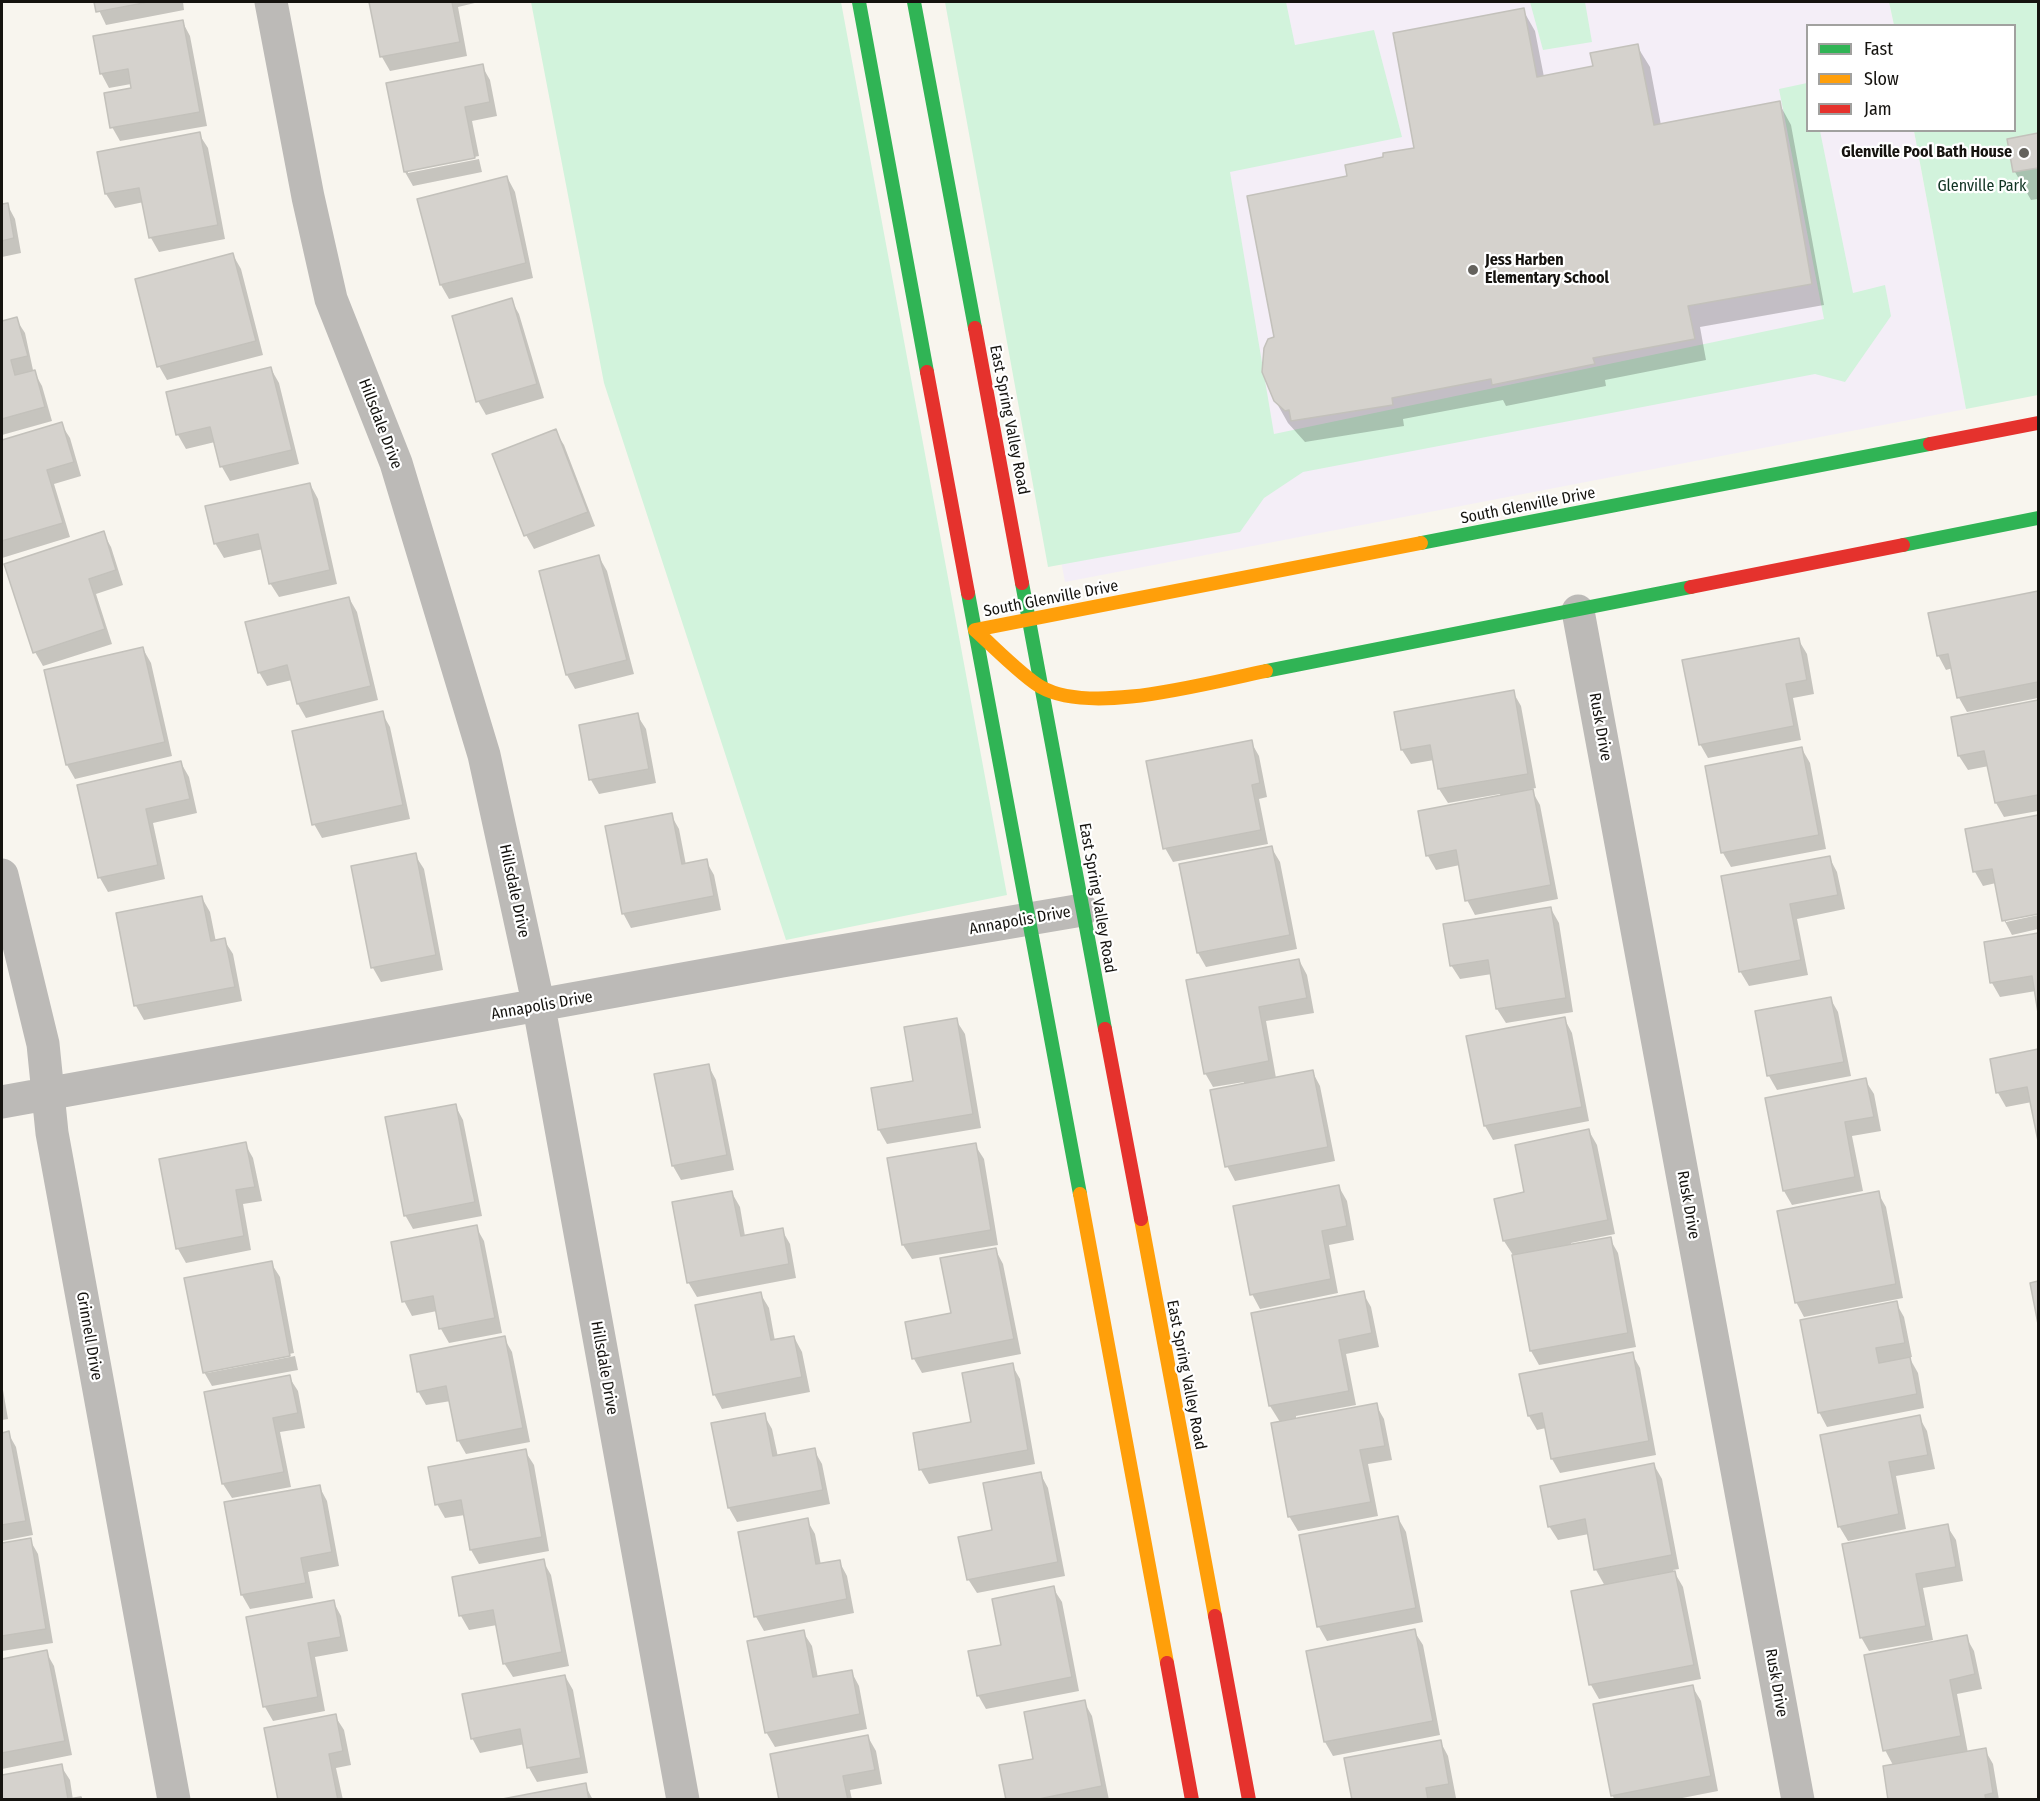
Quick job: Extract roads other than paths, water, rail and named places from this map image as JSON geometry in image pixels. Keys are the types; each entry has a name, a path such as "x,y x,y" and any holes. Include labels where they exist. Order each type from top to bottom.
{"street":[{"name":"Hillsdale Drive","path":"272,2 308,197 331,299 396,463 484,755 538,1007 683,1800"},
{"path":"859,2 1192,1800"},
{"name":"East Spring Valley Road","path":"914,2 1249,1800"},
{"name":"South Glenville Drive","path":"975,630 2038,423"},
{"name":"South Glenville Drive","path":"975,630 1041,687 1073,697 1140,696 2038,518"},
{"name":"Rusk Drive","path":"1578,611 1798,1800"},
{"name":"Grinnell Drive","path":"2,874 43,1044 52,1133 174,1800"},
{"name":"Annapolis Drive","path":"2,1102 538,1007 793,959 1082,910"}],"place":[{"name":"Glenville Pool Bath House","path":"2024,153"},
{"name":"Jess Harben Elementary School","path":"1473,270"}],"park label":[{"name":"Glenville Park","path":"1982,187"}]}
